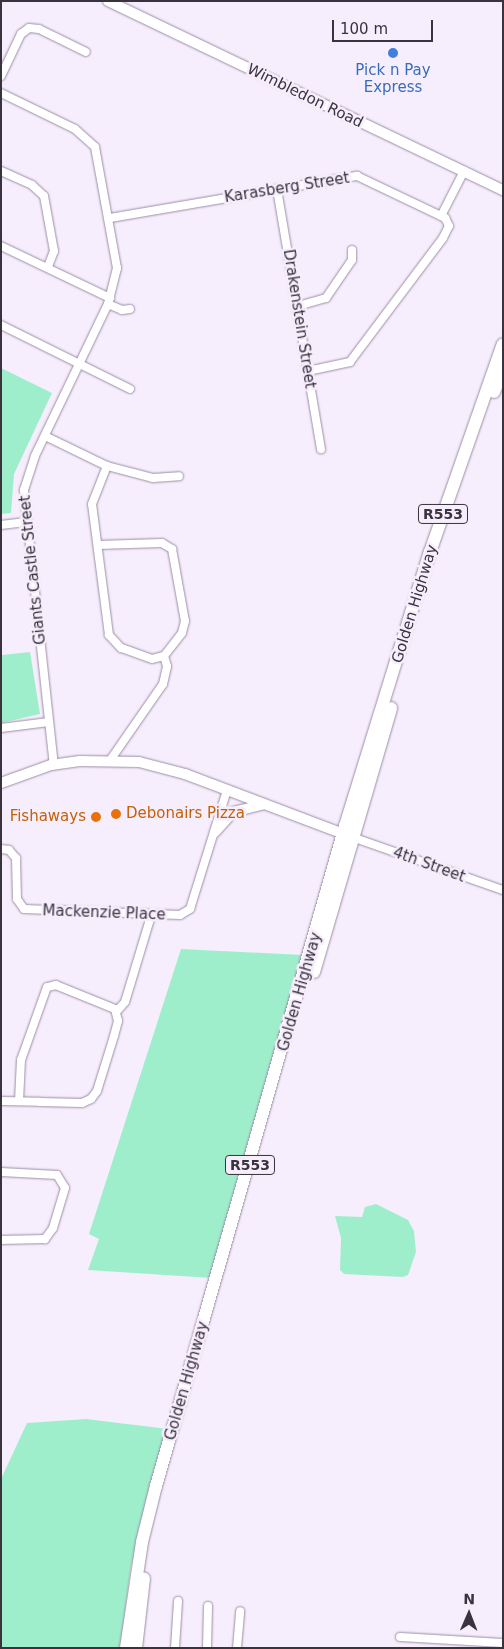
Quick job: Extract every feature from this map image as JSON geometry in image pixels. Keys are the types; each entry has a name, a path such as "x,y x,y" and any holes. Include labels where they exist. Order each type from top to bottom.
{"main road":[{"name":"Golden Highway","path":"136,1648 148,1551 155,1520 430,552 503,344"},
{"name":"Golden Highway","path":"126,1648 142,1542 156,1486 349,836 437,554 502,372"}],"street":[{"name":"Wimbledon Road","path":"108,1 503,190"},
{"path":"1,76 21,34 29,28 39,30 86,52"},
{"name":"Giants Castle Street","path":"1,93 74,128 97,151 110,218 117,268 109,301 26,475 26,522 54,765"},
{"path":"308,371 350,362 447,231 448,223 441,216 464,171"},
{"path":"1,172 32,186 44,196 54,250 48,267"},
{"name":"Karasberg Street","path":"110,218 357,176 441,216"},
{"name":"Drakenstein Street","path":"277,189 321,449"},
{"path":"1,246 48,267 122,310 130,309"},
{"path":"298,306 326,298 352,260 352,250"},
{"path":"1,325 130,389"},
{"path":"45,436 107,466 153,478 179,476"},
{"path":"98,545 162,543 172,549 185,621 182,633 164,656 152,659 122,648 111,640 107,627 92,504 107,466"},
{"path":"1,525 26,522"},
{"path":"111,759 162,684 167,666 164,656"},
{"path":"1,728 49,722"},
{"path":"1,783 54,765 111,759 152,764 349,836"},
{"name":"Mackenzie Place","path":"1,848 9,850 16,858 17,898 24,909 176,916 190,909 227,790"},
{"path":"215,832 239,809 266,805"},
{"name":"4th Street","path":"349,836 503,890"},
{"path":"1,1100 82,1103 91,1099 97,1091 114,1036 116,1012 125,1002 151,916"},
{"path":"19,1101 21,1060 48,987 56,985 70,990 116,1012"},
{"path":"1,1172 57,1175 66,1188 46,1238 1,1240"},
{"path":"175,1648 178,1601"},
{"path":"206,1648 208,1606"},
{"path":"237,1648 240,1611"},
{"path":"400,1637 503,1643"}],"green space":[{"path":"1,368 52,393 14,474 11,513 1,514"},
{"path":"1,643 2,655 30,652 40,714 1,723"},
{"path":"181,949 303,955 212,1278 88,1270 99,1239 89,1234"},
{"path":"376,1204 408,1220 414,1231 416,1252 408,1275 403,1277 344,1274 340,1270 341,1238 335,1216 362,1217 365,1207"},
{"path":"86,1419 168,1429 131,1566 120,1648 1,1648 1,1479 27,1423"}],"place":[{"name":"Pick n Pay Express","path":"393,53"},
{"name":"Debonairs Pizza","path":"116,814"},
{"name":"Fishaways","path":"96,817"}]}
